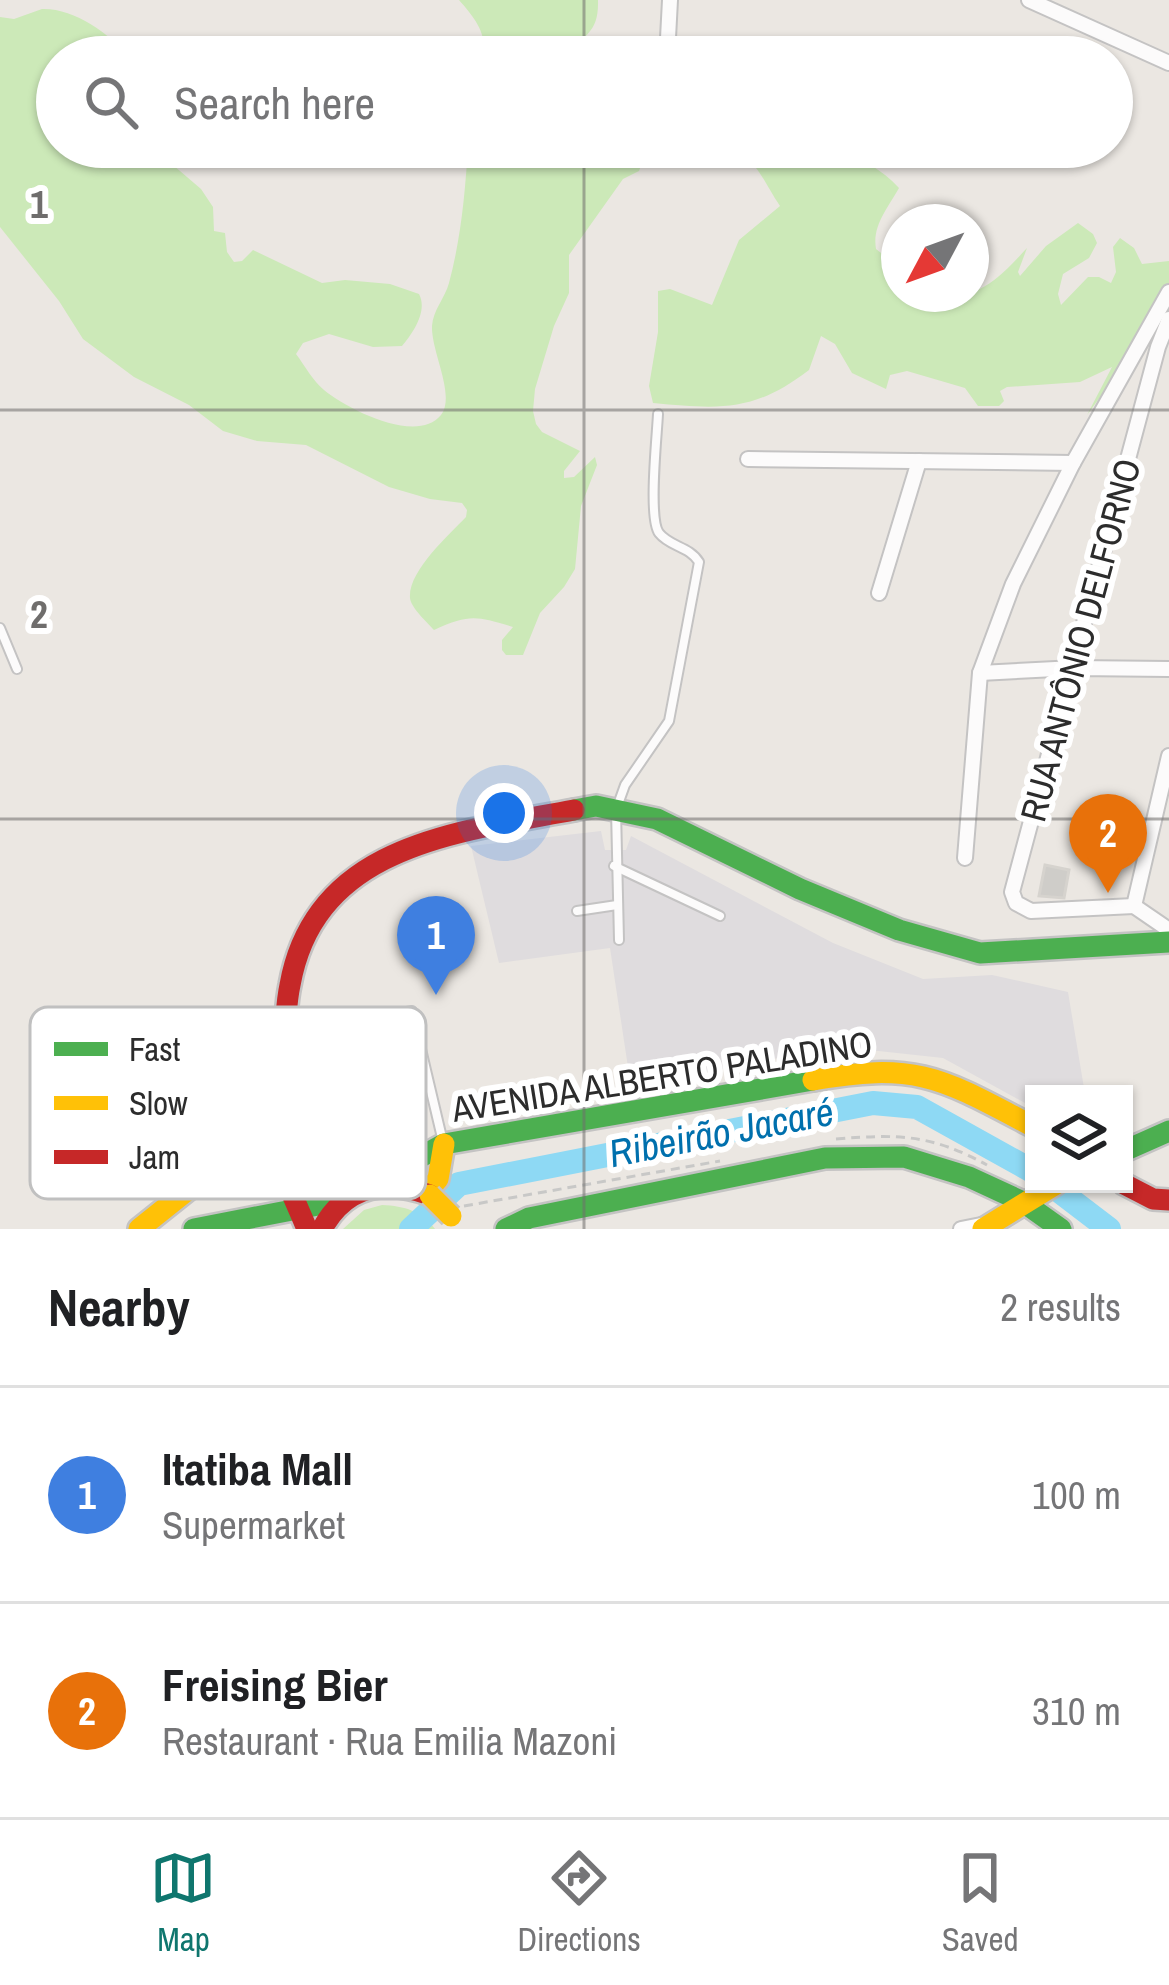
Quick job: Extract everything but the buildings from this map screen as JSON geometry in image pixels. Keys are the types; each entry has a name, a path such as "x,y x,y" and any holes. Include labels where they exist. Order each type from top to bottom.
{"main road":[{"path":"287,1007 290,982 310,928 341,886 380,859 444,835 596,806 657,819 800,889 899,930 980,953 1169,942"},
{"name":"AVENIDA ALBERTO PALADINO","path":"426,1153 444,1144 863,1071 911,1072 952,1084 1025,1122"},
{"path":"1133,1147 1169,1131"},
{"path":"444,1144 438,1179 428,1194 453,1223"},
{"path":"506,1229 529,1218 825,1158 904,1157 1029,1198 1060,1229"},
{"path":"1133,1189 1153,1199 1169,1200"},
{"path":"984,1227 1039,1193"},
{"path":"139,1229 176,1199"},
{"name":"AVENIDA ALBERTO PALADINO","path":"194,1229 302,1220 342,1199"},
{"path":"322,1229 352,1199"}],"street":[{"path":"668,36 670,0"},
{"path":"1029,0 1112,36"},
{"path":"1133,44 1166,55"},
{"path":"964,858 980,673 1012,584 1073,463 1167,301"},
{"name":"RUA ANTÔNIO DELFORNO","path":"1134,905 1031,911 1016,903 1012,892 1169,319"},
{"path":"748,460 1073,463"},
{"path":"879,593 919,461"},
{"path":"980,673 1169,669"},
{"path":"1169,756 1134,905 1169,930"},
{"path":"961,1229 984,1227"}],"lane":[{"path":"619,940 616,810 625,785 669,721 699,562 688,549 658,532 655,523 658,414"},
{"path":"0,628 17,669"},
{"path":"614,866 720,916"},
{"path":"577,911 616,905"},
{"path":"426,1069 444,1144"}],"shaded area":[{"path":"601,831 605,850 626,850 631,836 833,943 923,979 992,975 1068,992 1084,1085 1025,1085 1025,1103 943,1058 860,1049 804,1053 631,1087 610,948 499,963 471,846"}],"green space":[{"path":"459,0 598,0 593,27 586,36 482,36"},
{"path":"42,9 54,10 107,36 36,36 36,168 176,168 213,207 214,231 225,233 227,252 234,262 253,250 322,283 390,284 419,294 420,314 402,346 373,347 329,334 303,343 296,354 324,390 382,421 430,423 445,407 432,326 457,249 466,168 640,168 623,179 569,255 569,293 535,389 536,424 542,432 580,451 564,478 574,477 595,457 597,465 581,506 575,569 540,613 523,655 506,655 502,650 502,640 513,627 473,618 434,630 411,602 411,588 422,565 466,517 462,503 389,487 306,445 257,441 223,431 189,405 134,377 83,339 0,227 0,17 14,19"},
{"path":"756,168 875,168 899,188 890,204 881,204 875,240 881,253 881,312 989,312 989,283 1027,248 1020,276 1046,246 1078,223 1097,243 1089,258 1063,274 1058,294 1061,305 1088,277 1111,283 1116,272 1113,247 1120,238 1134,248 1142,264 1169,261 1169,303 1087,415 1112,367 1080,382 1007,387 1000,391 1004,401 999,406 978,406 965,388 907,371 890,375 886,389 852,373 835,344 821,336 809,370 770,394 717,407 653,403 649,386 658,332 658,291 670,289 712,305 739,240 780,206"},
{"path":"382,1205 412,1211 435,1229 343,1229 364,1210"}],"waterway":[{"name":"Ribeirão Jacaré","path":"411,1229 459,1184 873,1103 917,1107 1025,1167"},
{"name":"Ribeirão Jacaré","path":"1062,1193 1109,1229"}],"traffic: fast":[{"path":"574,810 596,806 657,819 800,889 899,930 980,953 1169,942"},
{"path":"426,1154 444,1144 813,1080"},
{"path":"1133,1147 1169,1131"},
{"path":"506,1229 529,1218 825,1158 904,1157 969,1177 1023,1202 1061,1229"},
{"path":"194,1229 339,1201"}],"traffic: slow":[{"path":"813,1080 879,1073 929,1078 1025,1122"},
{"path":"426,1193 438,1179 444,1144"},
{"path":"983,1229 1041,1193"},
{"path":"430,1195 451,1216"},
{"path":"139,1229 176,1199"}],"traffic: jam":[{"path":"287,1007 305,938 329,901 361,873 440,838 574,810"},
{"path":"1133,1189 1153,1199 1169,1200"},
{"path":"426,1194 430,1195"},
{"path":"295,1199 307,1229"},
{"path":"322,1229 348,1199"}],"place":[{"name":"Freising Bier","path":"1108,893"},
{"name":"Itatiba Mall","path":"436,995"}]}
